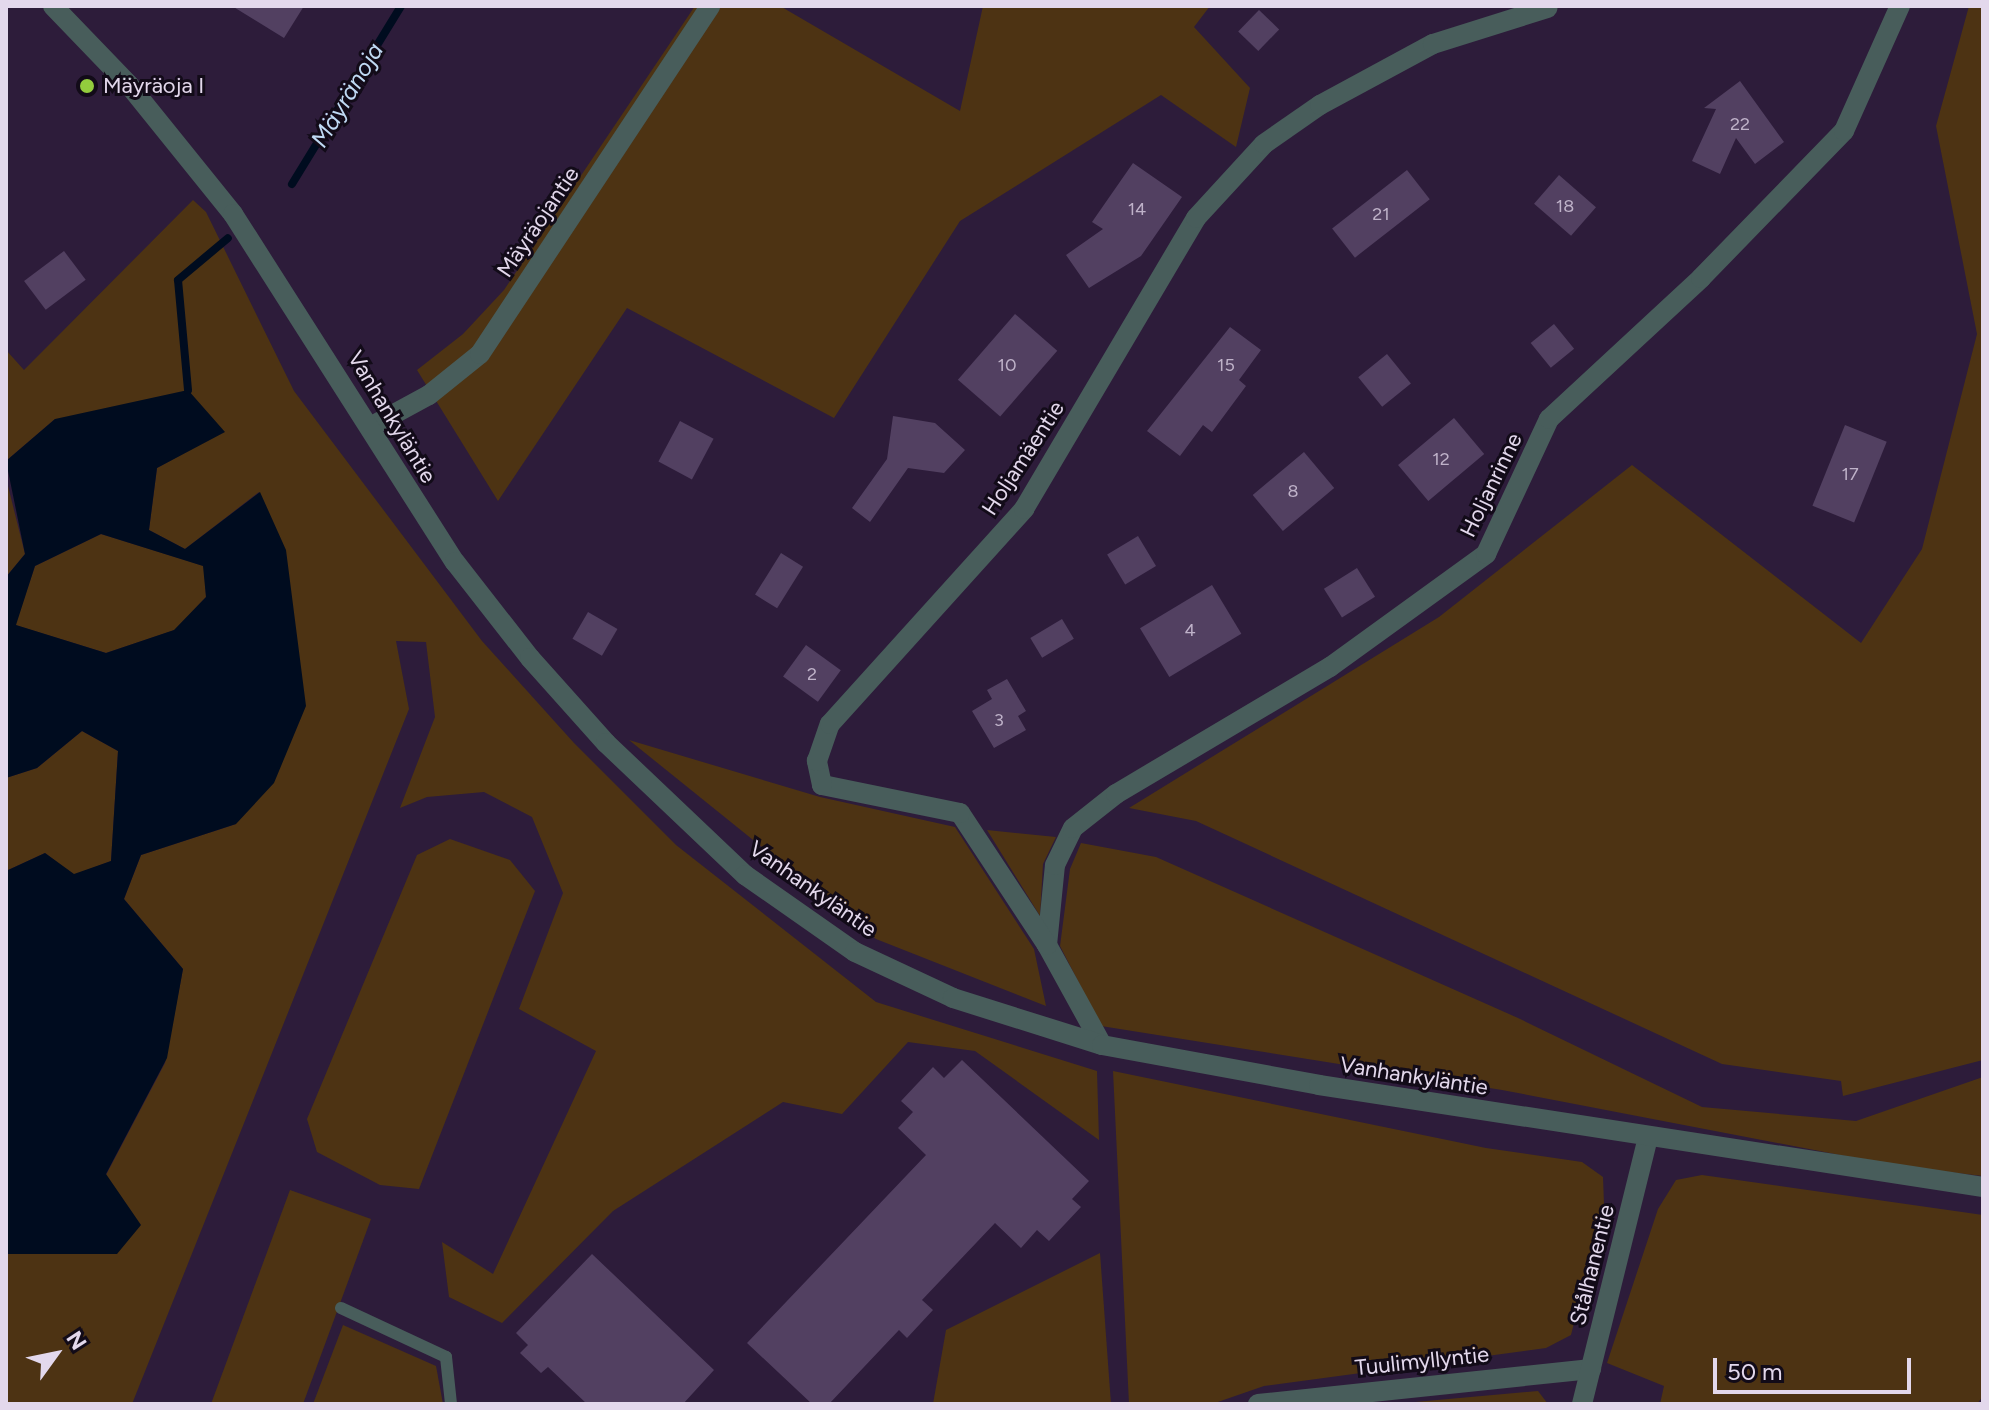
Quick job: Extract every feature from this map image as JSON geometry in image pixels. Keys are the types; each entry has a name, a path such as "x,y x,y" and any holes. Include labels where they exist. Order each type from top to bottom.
{"street":[{"name":"Vanhankyläntie","path":"53,6 129,85 202,173 271,269 455,562 530,658 606,743 745,875 855,952 953,998 1102,1045 1648,1138 1983,1187"},
{"name":"Mäyräojantie","path":"370,427 429,395 480,354 710,6"},
{"name":"Holjanrinne","path":"1047,945 1055,865 1073,828 1116,794 1330,667 1486,554 1549,419 1701,278 1844,131 1900,6"},
{"name":"Holjamäentie","path":"1102,1045 1047,945 960,813 822,785 817,761 830,724 1024,509 1196,218 1264,144 1320,105 1433,44 1546,7"},
{"name":"Stålhanentie","path":"1582,1404 1648,1138"},
{"name":"Tuulimyllyntie","path":"1258,1404 1591,1369"}],"lane":[{"path":"341,1308 446,1357 451,1404"}],"shaded area":[{"path":"695,6 780,6 960,111 983,6 1210,6 1194,27 1250,88 1236,147 1161,95 960,221 834,418 627,308 498,501 417,370 463,334 504,290"},
{"path":"1969,6 1983,6 1983,1060 1843,1096 1841,1081 1722,1064 1196,821 1129,808 1439,617 1632,465 1861,643 1922,549 1977,334 1936,126"},
{"path":"193,200 206,212 294,391 482,641 574,743 676,845 876,1002 1097,1071 1099,1140 975,1051 908,1042 842,1114 783,1102 613,1211 502,1323 449,1297 442,1242 493,1274 596,1051 519,1009 563,893 532,817 484,792 427,797 400,808 435,717 426,642 396,641 409,709 132,1404 6,1404 6,1254 117,1254 106,1175 165,1063 183,969 124,899 141,855 236,824 259,492 185,549 149,530 157,468 224,431 55,419 6,461 6,350 24,370"},
{"path":"6,478 25,554 6,577"},
{"path":"101,534 204,566 206,597 175,630 106,653 15,625 35,566"},
{"path":"82,731 118,751 111,861 74,875 45,853 6,871 6,778 37,768"},
{"path":"629,740 820,797 955,827 1034,949 1046,1006 876,939"},
{"path":"987,830 1056,837 1043,864 1040,916"},
{"path":"450,839 510,860 535,891 419,1189 380,1185 317,1152 307,1119 417,855"},
{"path":"1081,843 1156,857 1518,1018 1702,1107 1856,1121 1983,1077 1983,1176 1897,1166 1502,1090 1101,1026 1060,946 1070,869"},
{"path":"1113,1071 1486,1148 1582,1162 1603,1177 1604,1204 1571,1335 1546,1348 1264,1386 1212,1404 1129,1404"},
{"path":"1702,1175 1983,1215 1983,1396 1977,1404 1660,1404 1664,1386 1607,1363 1658,1209 1676,1180"},
{"path":"290,1190 371,1219 303,1404 211,1404"},
{"path":"1100,1253 1111,1404 933,1404 946,1330"},
{"path":"343,1325 436,1366 443,1404 313,1404"},
{"path":"1538,1391 1548,1404 1393,1404"}],"water":[{"path":"188,390 225,432 157,468 149,530 185,549 260,492 286,550 306,706 274,783 236,824 141,855 124,899 183,969 167,1058 106,1174 141,1225 117,1254 6,1254 6,871 45,853 74,874 111,861 118,751 82,731 37,768 6,778 6,577 25,554 6,461 55,419","holes":["101,534 203,566 206,597 174,630 106,653 16,625 35,566"]}],"building":[{"path":"232,6 304,6 284,38"},
{"path":"1259,10 1279,29 1258,51 1238,32"},
{"path":"1740,81 1784,142 1755,164 1736,138 1720,174 1692,161 1716,109 1704,108"},
{"path":"1133,163 1182,197 1141,256 1089,288 1066,255 1103,229 1092,222"},
{"path":"1407,170 1430,199 1355,258 1332,228"},
{"path":"1559,175 1596,207 1571,236 1534,204"},
{"path":"64,251 86,280 46,310 24,281"},
{"path":"1015,314 1057,351 1000,416 958,380"},
{"path":"1554,324 1574,349 1551,368 1531,343"},
{"path":"1230,327 1261,350 1239,380 1246,386 1212,432 1203,425 1180,456 1147,431"},
{"path":"1387,354 1411,384 1382,407 1358,377"},
{"path":"893,416 935,423 965,450 944,473 908,468 870,522 852,508 887,459"},
{"path":"1454,418 1484,454 1428,501 1398,465"},
{"path":"680,421 714,439 692,479 658,462"},
{"path":"1845,425 1887,442 1854,523 1812,506"},
{"path":"1304,452 1334,488 1283,531 1253,495"},
{"path":"1138,536 1156,566 1125,585 1107,555"},
{"path":"781,553 803,567 777,608 755,595"},
{"path":"1357,568 1375,597 1342,618 1324,589"},
{"path":"1212,585 1241,634 1169,677 1140,628"},
{"path":"588,612 617,629 602,656 572,639"},
{"path":"1062,619 1074,639 1042,658 1030,638"},
{"path":"806,645 841,670 818,702 783,677"},
{"path":"1007,679 1026,711 1018,716 1026,730 994,748 972,711 992,699 987,690"},
{"path":"962,1060 1089,1181 1072,1199 1081,1207 1049,1241 1037,1230 1021,1248 995,1223 922,1300 933,1310 907,1338 899,1330 829,1404 812,1404 747,1343 926,1155 898,1128 913,1112 901,1101 933,1067 944,1078"},
{"path":"592,1254 714,1370 683,1404 587,1404 548,1367 541,1373 520,1353 528,1345 516,1333"}],"waterway":[{"name":"Mäyränoja","path":"292,184 401,6"},
{"name":"Mäyränoja","path":"188,390 178,280 228,238"}],"place":[{"name":"Mäyräoja I","path":"87,86"}]}
